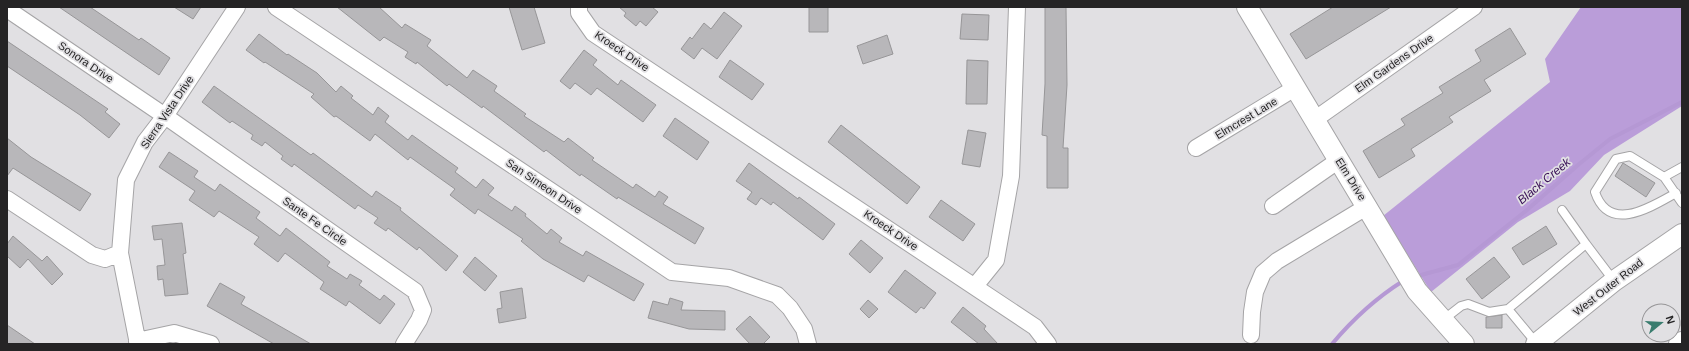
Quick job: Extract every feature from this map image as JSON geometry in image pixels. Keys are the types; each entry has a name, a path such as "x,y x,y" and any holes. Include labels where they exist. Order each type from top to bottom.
{"street":[{"name":"Sierra Vista Drive","path":"138,343 120,253 126,180 145,142 165,116 237,7"},
{"name":"San Simeon Drive","path":"276,7 672,272 729,278 777,295 790,308 804,328 808,344"},
{"name":"Kroeck Drive","path":"579,7 579,13 594,33 1035,327 1048,344"},
{"path":"975,286 996,260 1011,176 1017,7"},
{"name":"Elm Gardens Drive","path":"1314,120 1474,7"},
{"name":"Elm Drive","path":"1250,8 1295,88 1368,206 1417,291 1464,344"},
{"name":"Sonora Drive","path":"7,9 165,116"},
{"name":"Elmcrest Lane","path":"1196,148 1295,88"},
{"name":"Sante Fe Circle","path":"165,116 415,291 423,310 419,320 404,344"},
{"path":"1273,206 1339,160"},
{"path":"7,199 92,256 106,259 120,253"},
{"path":"1251,335 1255,292 1263,273 1277,261 1368,206"},
{"name":"West Outer Road","path":"1536,344 1614,281 1682,234"},
{"path":"138,343 174,332 211,344"}],"lane":[{"path":"1676,193 1637,214 1615,215 1602,205 1595,192 1616,159 1630,156 1664,177 1676,193 1682,202"},
{"path":"1664,177 1682,167"},
{"path":"1562,210 1614,281"},
{"path":"1443,320 1461,306 1468,304 1489,312 1508,309 1586,244"},
{"path":"1508,309 1536,344"}],"shaded area":[{"path":"1581,7 1682,7 1682,106 1604,155 1570,191 1518,222 1431,292 1383,216 1550,82 1545,59"}],"building":[{"path":"59,7 90,7 139,40 141,38 170,58 159,75"},
{"path":"174,7 201,7 193,19"},
{"path":"337,7 379,7 402,28 405,24 431,40 427,46 467,78 473,70 497,86 494,91 526,114 524,116 564,142 568,138 594,158 592,160 633,188 636,184 655,197 659,191 668,197 663,204 704,228 695,244 618,197 617,199 581,174 580,176 546,150 544,152 483,106 482,108 449,84 447,86 417,62 416,64 405,57 408,52 384,37 380,41"},
{"path":"509,7 534,7 545,43 522,50"},
{"path":"619,7 652,7 658,12 646,26 640,21 636,26 624,16 626,13"},
{"path":"809,7 828,7 828,32 809,32"},
{"path":"1045,7 1066,7 1067,85 1063,148 1068,148 1068,188 1047,188 1047,136 1042,135 1045,84"},
{"path":"1333,7 1391,7 1306,59 1290,34"},
{"path":"724,12 742,26 717,59 702,48 694,59 681,49 690,37 692,39 704,23 711,29"},
{"path":"962,14 989,15 988,40 960,39"},
{"path":"1510,28 1526,54 1484,80 1491,91 1449,117 1453,122 1411,149 1415,156 1379,178 1363,151 1405,125 1401,119 1443,93 1439,87 1481,61 1475,50"},
{"path":"259,34 287,55 288,54 317,73 336,92 341,86 353,96 351,98 373,115 378,107 389,116 385,122 408,140 412,135 458,168 455,172 476,188 483,179 494,188 488,195 512,211 515,206 526,214 525,216 547,234 551,229 562,238 559,242 583,256 586,251 644,284 634,301 588,275 584,282 543,259 521,241 523,239 478,209 475,214 450,195 455,189 410,157 408,160 375,134 370,141 336,116 334,117 311,97 314,94 246,50"},
{"path":"887,35 893,54 863,64 857,46"},
{"path":"7,41 108,109 105,112 120,124 109,138 80,115 7,66"},
{"path":"584,50 597,60 593,65 618,85 621,80 656,105 643,122 597,88 591,95 575,83 570,89 560,81"},
{"path":"730,60 764,84 752,100 719,77"},
{"path":"967,60 988,61 987,104 966,104"},
{"path":"214,86 311,155 313,153 372,197 376,191 401,208 400,210 458,256 446,271 419,247 417,250 388,228 386,231 374,223 378,218 358,205 355,209 294,164 292,167 281,159 283,156 265,142 262,146 251,139 253,135 232,121 230,123 202,102"},
{"path":"675,118 709,142 697,160 663,136"},
{"path":"841,125 920,187 907,204 828,142"},
{"path":"968,130 986,133 980,167 962,164"},
{"path":"7,138 31,157 91,194 80,211 13,168 7,176"},
{"path":"169,152 198,171 194,177 215,191 220,184 260,212 256,218 280,236 286,228 330,262 327,266 347,279 350,274 362,281 359,285 380,300 384,295 395,304 380,324 349,301 346,306 320,289 324,282 285,253 278,262 254,244 259,237 219,211 214,217 189,200 195,191 159,167"},
{"path":"749,163 835,224 823,240 773,202 771,205 761,198 756,205 747,199 752,192 736,181"},
{"path":"1623,163 1655,183 1646,197 1615,176"},
{"path":"941,200 975,224 963,241 929,217"},
{"path":"182,223 186,253 183,254 188,294 165,296 163,279 158,280 157,266 165,265 162,239 154,240 152,226"},
{"path":"1546,226 1557,244 1523,265 1512,248"},
{"path":"13,236 42,261 47,256 63,274 52,285 28,259 20,268 7,256 7,244"},
{"path":"861,240 883,258 870,273 849,254"},
{"path":"475,257 497,276 485,291 463,272"},
{"path":"1494,257 1510,277 1482,299 1466,279"},
{"path":"905,270 936,293 924,309 921,307 916,313 888,292"},
{"path":"220,283 245,297 241,304 311,344 274,344 207,306"},
{"path":"522,288 526,318 499,323 497,309 502,308 500,292"},
{"path":"670,298 683,302 681,310 725,311 725,330 689,329 648,318 653,301 668,305"},
{"path":"868,300 878,309 869,318 860,309"},
{"path":"963,307 986,326 984,329 998,344 979,344 951,322"},
{"path":"1502,315 1502,328 1486,328 1486,317"},
{"path":"750,316 770,337 763,344 750,344 736,329"},
{"path":"7,325 35,344 7,344"}],"waterway":[{"name":"Black Creek","path":"1421,275 1458,265 1527,210 1610,139 1682,102"},
{"name":"Black Creek","path":"1332,344 1348,326 1383,294 1403,281"}]}
